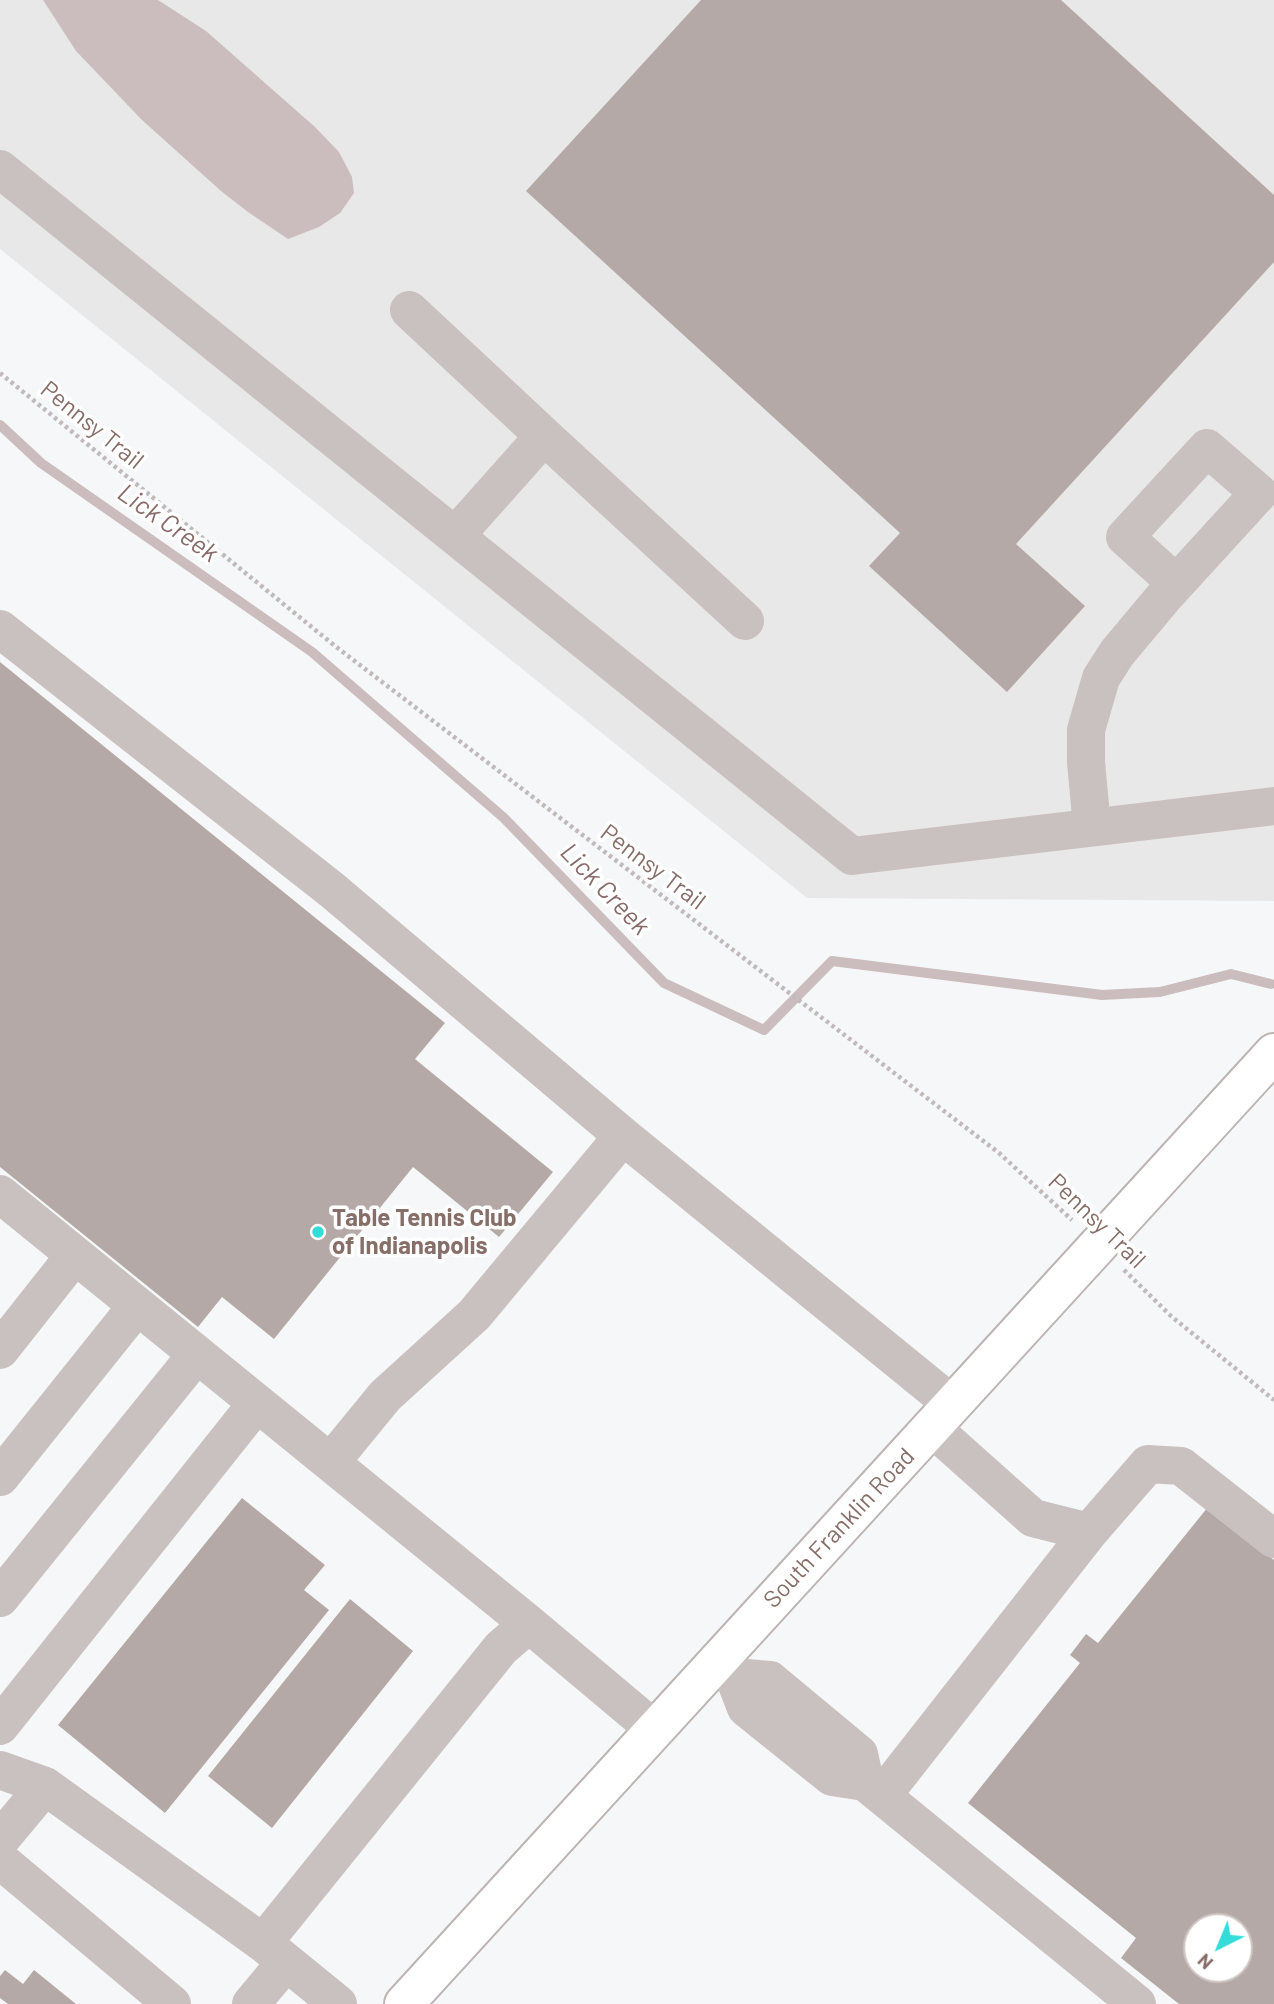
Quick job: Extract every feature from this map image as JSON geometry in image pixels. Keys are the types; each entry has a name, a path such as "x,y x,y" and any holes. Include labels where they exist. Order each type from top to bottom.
{"main road":[{"name":"South Franklin Road","path":"404,2004 654,1729 725,1669 941,1416 1274,1053"}],"lane":[{"path":"0,169 852,856 1274,806"},
{"path":"409,310 745,621"},
{"path":"455,536 544,436"},
{"path":"1092,827 1086,730 1096,690 1117,653 1177,583"},
{"path":"0,629 332,890 623,1136 941,1416 1033,1518 1090,1532"},
{"path":"331,1462 385,1396 474,1315 623,1136"},
{"path":"6,1211 75,1255 654,1729"},
{"path":"0,1350 75,1255"},
{"path":"0,1477 137,1306"},
{"path":"0,1598 197,1354"},
{"path":"0,1726 257,1403"},
{"path":"873,1789 1148,1464 1181,1466 1274,1539"},
{"path":"251,2004 275,1952 502,1648 529,1624"},
{"path":"725,1669 770,1680 859,1754 873,1789 1137,2004"},
{"path":"0,1770 45,1786 275,1952 338,2004"},
{"path":"0,1840 45,1786"},
{"path":"0,1860 172,2004"}],"path":[{"name":"Pennsy Trail","path":"0,373 335,646 999,1153 1171,1316 1274,1400"}],"shaded area":[{"path":"0,0 1274,0 1274,901 807,898 0,249"},
{"path":"43,0 158,0 206,31 315,127 339,152 352,177 354,193 340,213 319,227 288,239 221,191 142,120 76,51"}],"building":[{"path":"701,0 1061,0 1274,195 1274,262 1016,544 1085,606 1007,692 869,566 900,533 526,191"},
{"path":"0,662 445,1023 415,1059 553,1172 499,1237 413,1167 274,1339 222,1297 198,1327 0,1167"},
{"path":"242,1498 325,1565 304,1590 329,1610 165,1813 58,1725"},
{"path":"1208,1507 1274,1560 1274,2004 1179,2004 1121,1958 1136,1938 968,1803 1080,1663 1070,1655 1086,1634 1098,1643"},
{"path":"350,1599 413,1651 272,1828 208,1776"},
{"path":"5,1970 23,1984 34,1970 76,2004 8,2004 0,1998 0,1976"}],"waterway":[{"name":"Lick Creek","path":"0,425 41,463 312,652 504,818 664,983 764,1030 832,961 1102,995 1160,992 1231,974 1271,984"}],"place":[{"name":"Table Tennis Club of Indianapolis","path":"318,1232"}]}
